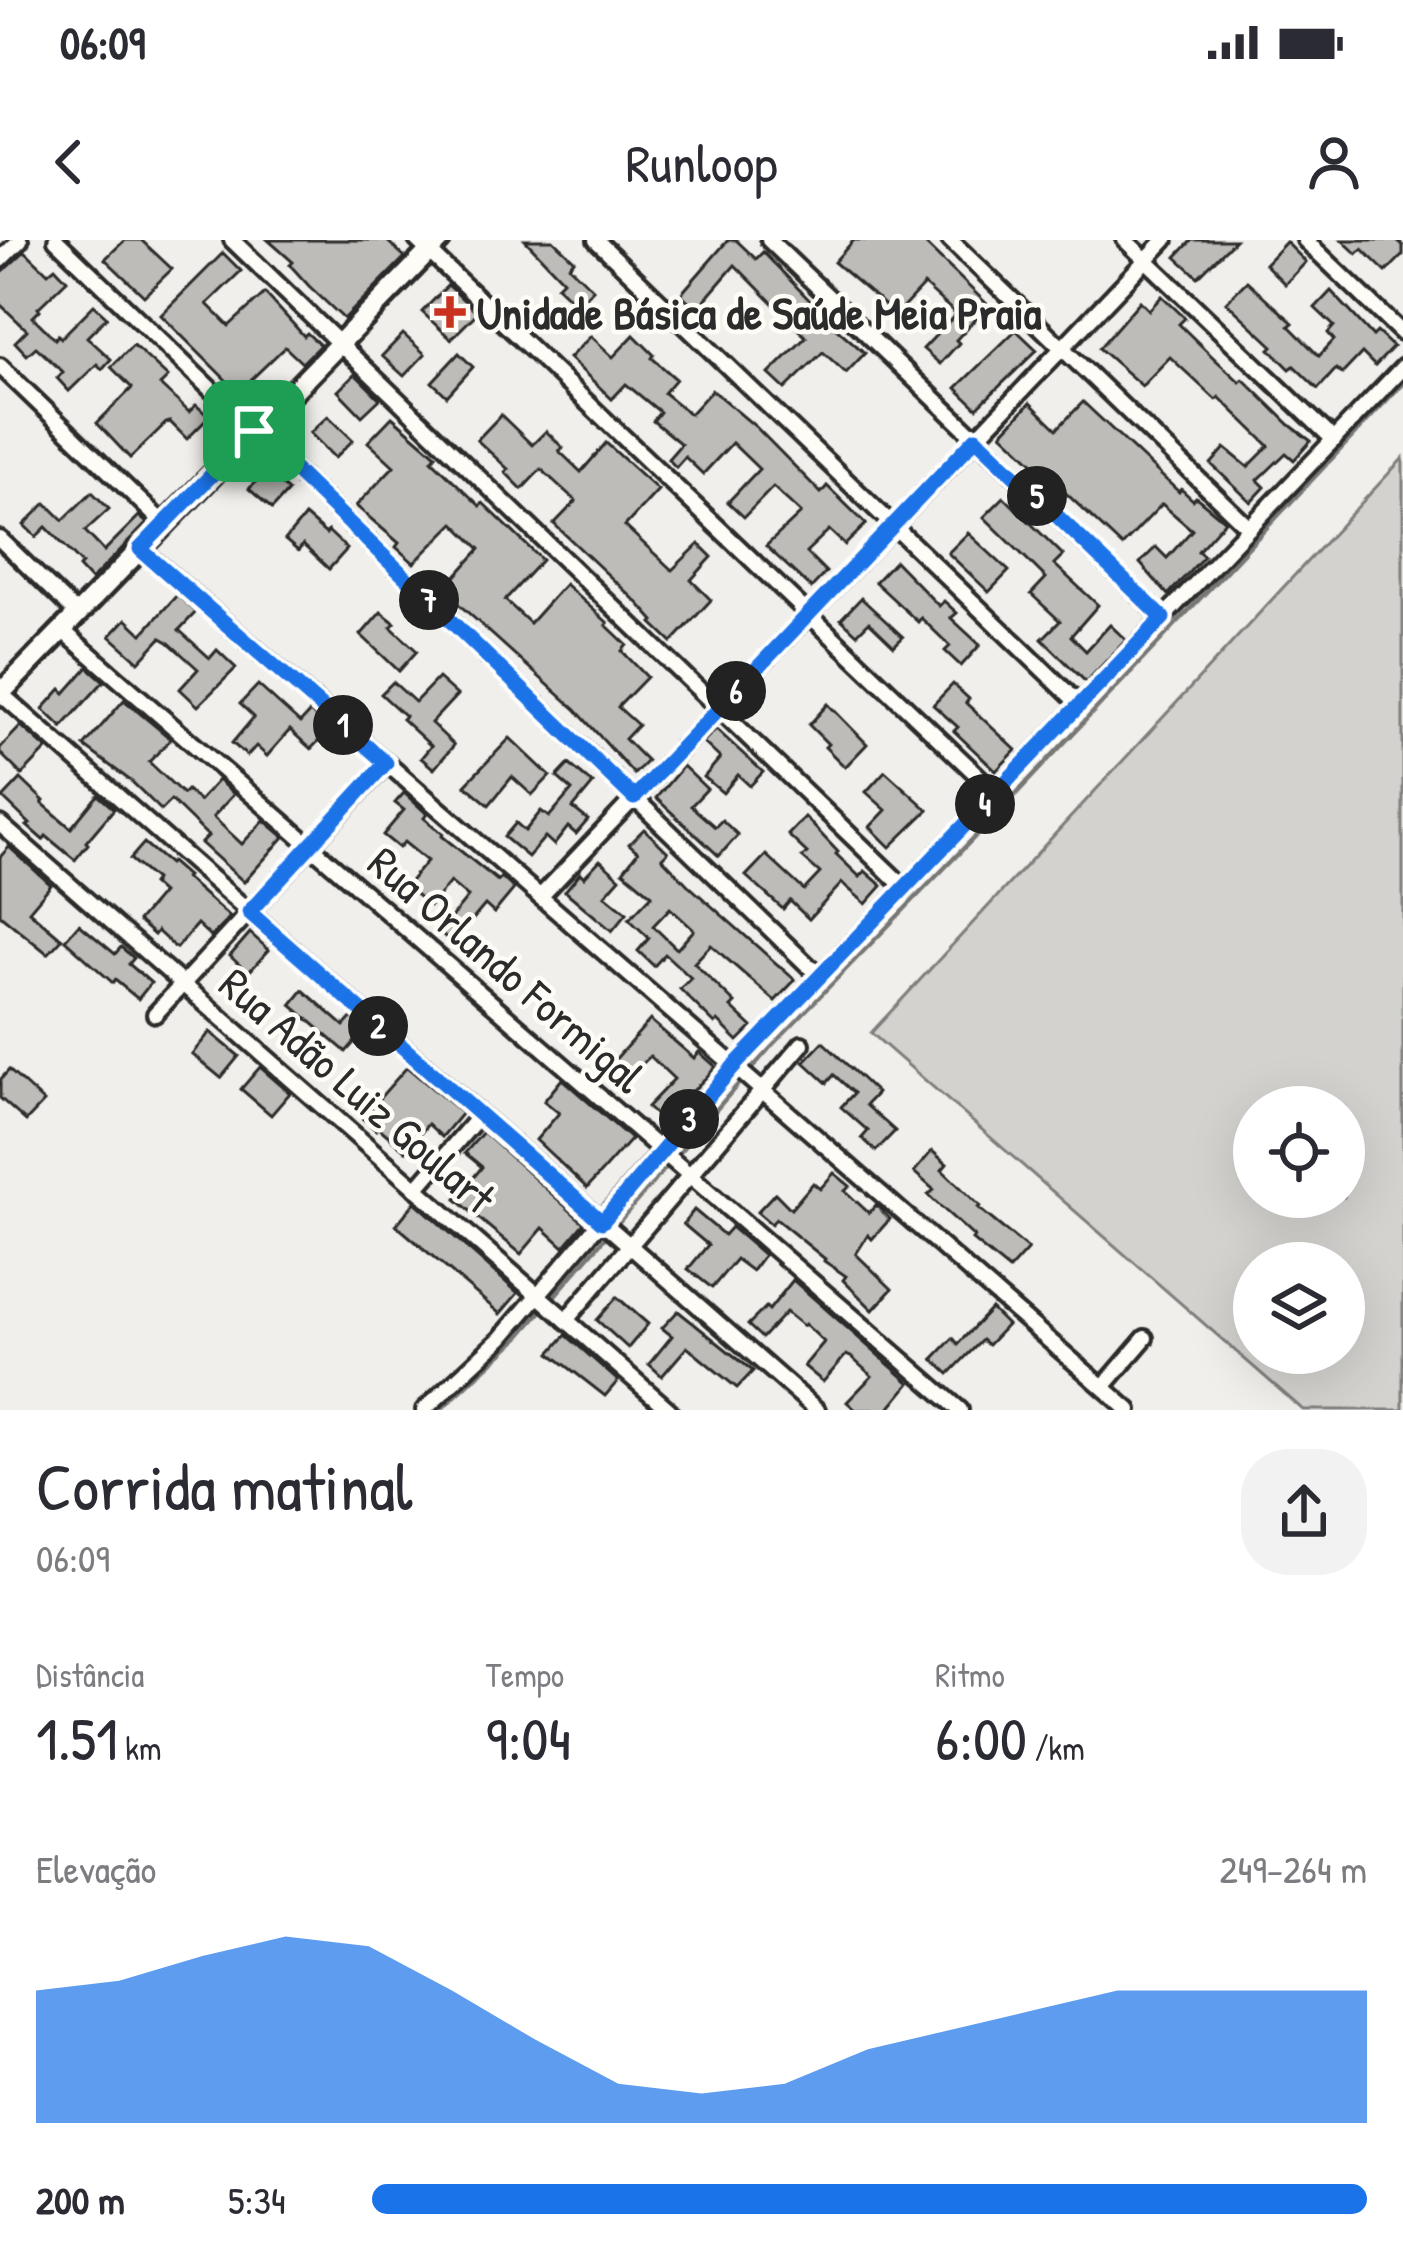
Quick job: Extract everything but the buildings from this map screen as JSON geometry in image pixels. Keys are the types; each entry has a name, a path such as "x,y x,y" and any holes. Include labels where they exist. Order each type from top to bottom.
{"main road":[{"path":"0,694 340,344 429,244"}],"street":[{"path":"0,260 20,240"},
{"path":"56,240 820,977"},
{"path":"232,240 905,888"},
{"path":"596,240 1080,705"},
{"path":"769,240 1163,618"},
{"path":"950,240 1249,528"},
{"path":"1125,240 1334,440"},
{"path":"540,897 1165,240"},
{"path":"1305,240 1403,334"},
{"path":"429,244 996,793"},
{"path":"0,366 164,524"},
{"path":"550,1306 604,1224 820,977 1403,367"},
{"path":"0,539 77,614"},
{"path":"140,549 1129,1410"},
{"name":"Rua Orlando Formigal","path":"62,630 960,1410"},
{"path":"0,694 817,1410"},
{"path":"155,1014 386,763"},
{"name":"Rua Adão Luiz Goulart","path":"0,824 669,1410"},
{"path":"424,1410 501,1338 550,1306 625,1242 758,1087 802,1044"},
{"path":"416,1189 480,1115"},
{"path":"1103,1387 1145,1338"}],"shaded area":[{"path":"1403,458 1403,1410 1303,1410 1262,1374 1365,1374 1365,1242 1233,1242 1233,1349 871,1033"}],"waterway":[{"path":"440,1410 517,1339 773,1044 1403,383"}],"place":[{"name":"Unidade Básica de Saúde Meia Praia","path":"450,312"}],"route":[{"path":"254,431 634,798 976,438 1163,618 734,1066 602,1222 249,912 386,763 140,549 254,431"}]}
